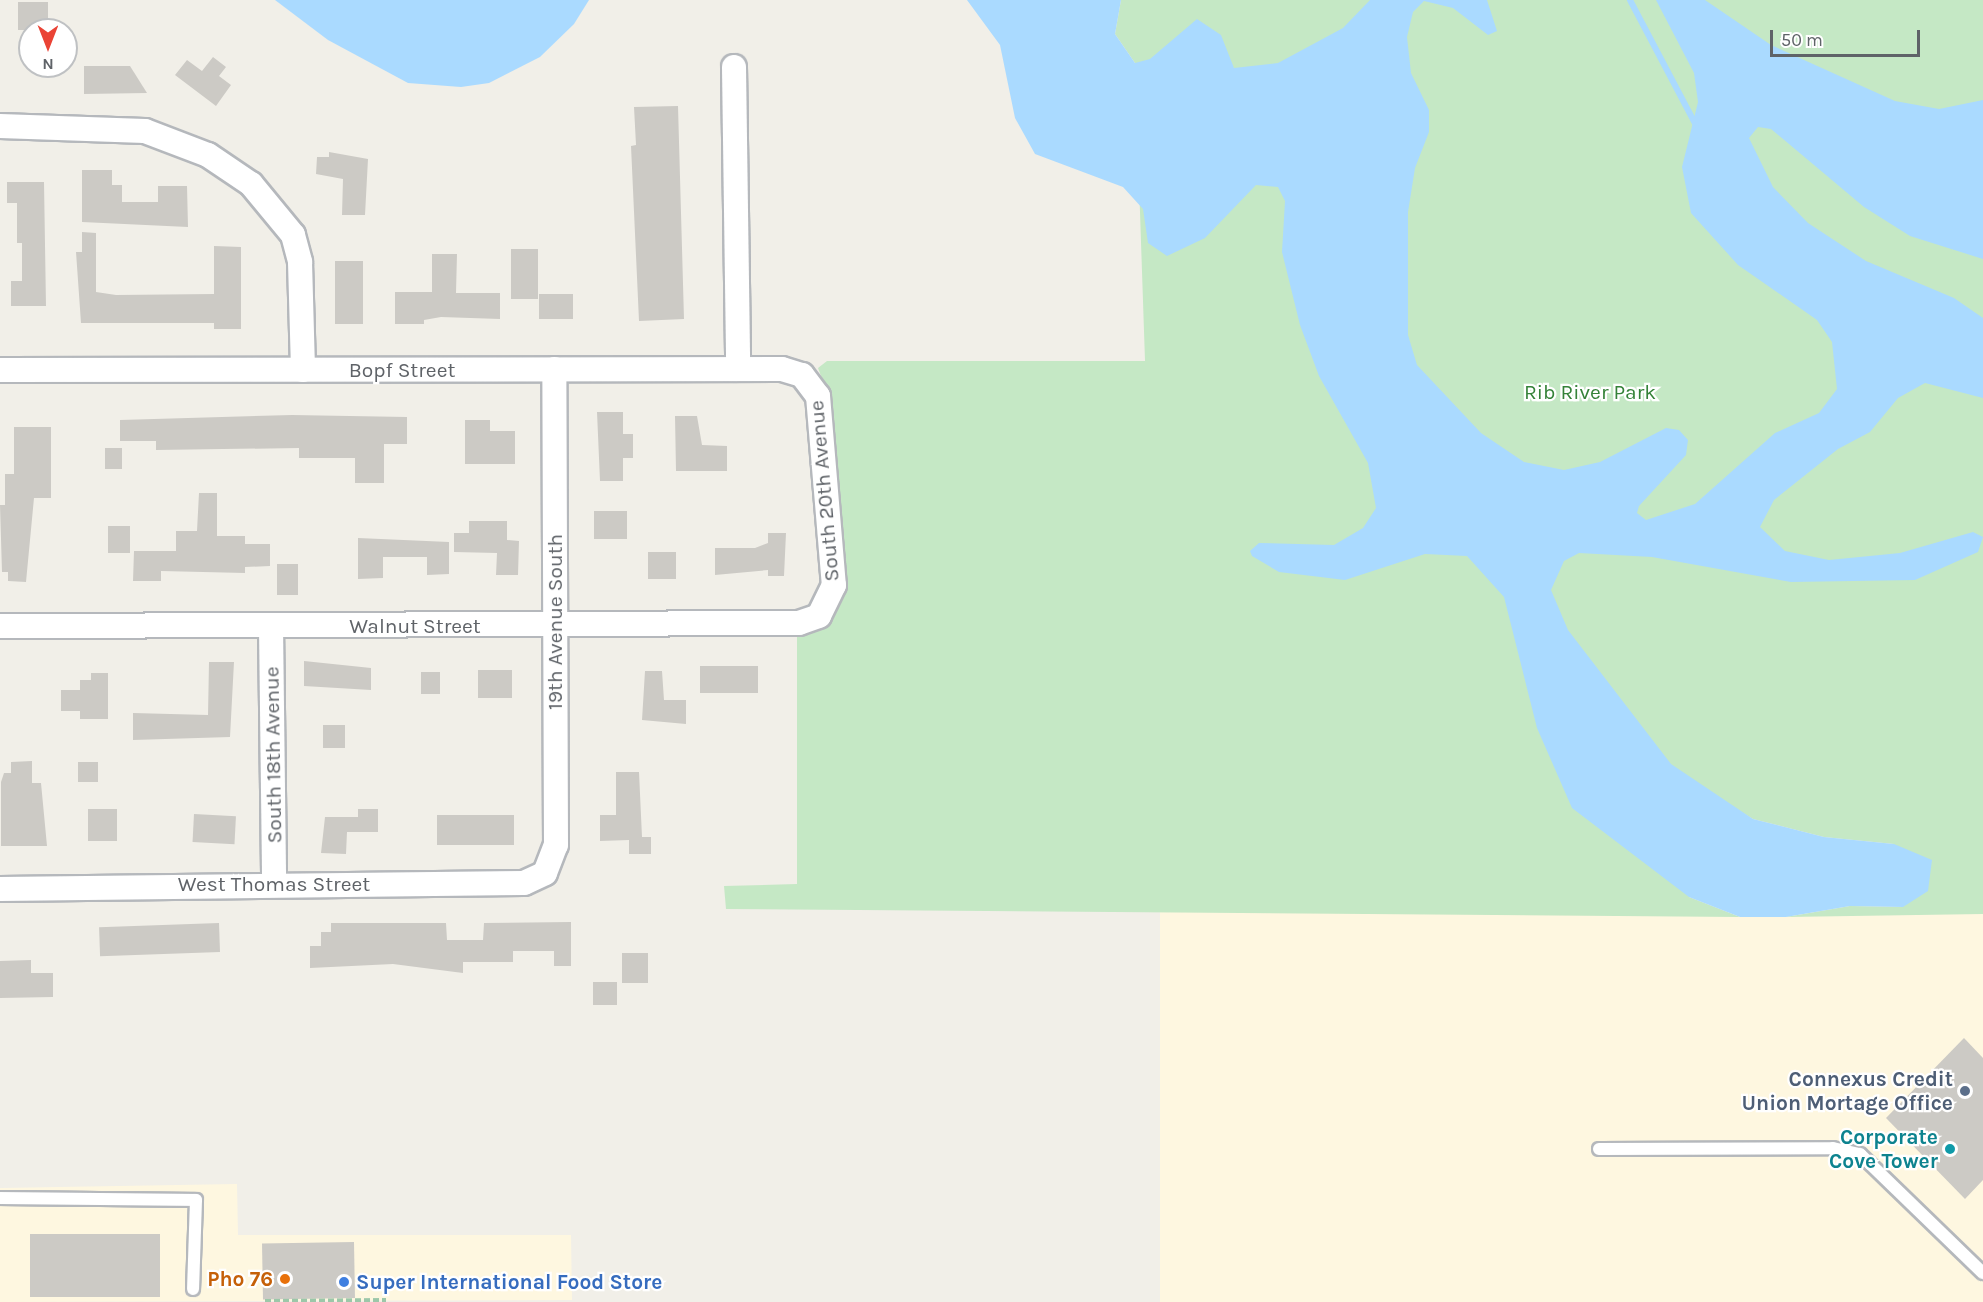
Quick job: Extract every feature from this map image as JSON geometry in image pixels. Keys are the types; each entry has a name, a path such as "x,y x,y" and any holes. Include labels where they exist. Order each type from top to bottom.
{"street":[{"path":"734,67 738,369"},
{"path":"0,126 145,131 226,167 281,213 293,235 300,262 303,370"},
{"name":"19th Avenue South","path":"545,873 556,844 554,369"},
{"name":"Bopf Street","path":"0,370 738,369 802,375"},
{"name":"South 20th Avenue","path":"802,375 819,396 834,585 825,610"},
{"name":"Walnut Street","path":"0,626 556,626 799,623 825,610"},
{"name":"South 18th Avenue","path":"271,626 274,884"},
{"name":"West Thomas Street","path":"0,889 274,884 524,883 545,873"}],"lane":[{"path":"1599,1149 1853,1152 1873,1162 1983,1273"},
{"path":"0,1198 196,1200 193,1289"}],"path":[{"path":"265,1300 386,1300"}],"shaded area":[{"path":"1160,912 1983,912 1983,1302 1160,1302"},
{"path":"237,1184 238,1235 571,1235 572,1300 0,1302 0,1188"}],"green space":[{"name":"Rib River Park","path":"1121,0 1983,0 1983,914 1786,917 1850,906 1903,907 1894,844 1824,837 1753,819 1695,784 1689,897 1740,917 726,909 724,886 797,884 797,635 830,625 844,588 833,408 818,368 827,361 1145,361 1135,63 1115,34"}],"water":[{"path":"275,0 589,0 574,24 540,57 489,83 461,87 408,83 328,40"},
{"path":"967,0 1121,0 1115,34 1135,63 1150,59 1197,19 1221,35 1234,68 1278,63 1343,28 1370,0 1487,0 1497,31 1488,35 1453,8 1424,1 1413,12 1407,37 1411,73 1429,110 1429,132 1415,168 1408,212 1408,335 1417,365 1481,433 1524,462 1564,470 1600,462 1666,428 1679,430 1688,440 1686,455 1639,506 1637,513 1646,520 1695,504 1775,433 1819,413 1837,389 1832,342 1817,320 1738,265 1691,213 1682,167 1698,102 1694,73 1656,0 1705,0 1771,45 1895,101 1939,109 1983,100 1983,259 1910,236 1864,207 1771,129 1758,127 1749,138 1773,187 1808,223 1866,261 1954,298 1983,318 1983,398 1925,383 1898,398 1870,432 1838,449 1774,500 1760,527 1785,551 1829,560 1900,553 1973,532 1983,537 1978,552 1915,580 1791,582 1652,557 1579,553 1564,561 1551,590 1568,630 1671,764 1753,819 1824,837 1894,844 1932,860 1928,891 1903,907 1850,906 1786,917 1740,917 1689,897 1572,808 1537,728 1504,597 1467,556 1425,554 1345,580 1279,572 1252,556 1250,551 1259,543 1334,545 1363,528 1376,508 1368,463 1319,376 1300,325 1282,252 1285,201 1278,187 1256,185 1205,238 1167,256 1148,243 1143,209 1123,187 1035,154 1015,118 1000,45"}],"building":[{"path":"18,2 48,2 48,18 18,18"},
{"path":"213,57 226,67 219,76 231,85 216,106 175,75 187,60 202,71"},
{"path":"84,66 130,66 147,93 84,94"},
{"path":"678,106 684,319 639,321 631,146 636,145 634,107"},
{"path":"329,152 368,159 365,215 342,215 343,179 316,174 317,157 329,157"},
{"path":"82,170 112,170 112,185 122,185 122,202 158,202 158,186 187,186 188,227 82,222"},
{"path":"7,182 44,182 46,306 11,306 11,281 22,281 22,243 17,243 17,203 7,203"},
{"path":"82,232 96,233 96,292 116,295 214,294 214,246 241,247 241,329 214,329 214,323 81,323 76,252 82,252"},
{"path":"511,249 538,249 538,299 511,299"},
{"path":"432,254 457,254 456,293 500,293 500,319 441,317 424,320 424,324 395,324 395,292 432,292"},
{"path":"335,261 363,261 363,324 335,324"},
{"path":"539,294 573,294 573,319 539,319"},
{"path":"597,412 623,412 623,434 633,434 633,458 623,458 623,481 600,481"},
{"path":"292,415 407,417 407,444 384,444 384,483 355,483 355,458 299,458 299,448 156,450 156,441 120,441 120,420"},
{"path":"675,416 697,416 702,445 727,446 727,471 676,471"},
{"path":"465,420 490,420 490,431 515,431 515,464 465,464"},
{"path":"14,427 51,427 51,498 34,498 26,582 8,581 8,572 2,572 0,505 5,505 5,474 14,474"},
{"path":"105,448 122,448 122,469 105,469"},
{"path":"199,493 217,493 217,536 245,536 245,544 270,544 270,566 245,567 245,573 161,571 161,581 133,581 134,551 176,551 176,531 197,531"},
{"path":"594,511 627,511 627,539 594,539"},
{"path":"469,521 507,521 507,540 519,541 518,575 496,575 497,553 454,552 454,533 469,533"},
{"path":"108,526 130,526 130,553 108,553"},
{"path":"768,533 786,533 784,576 768,576 768,570 715,575 715,548 755,548 768,543"},
{"path":"358,538 449,542 449,574 427,575 427,557 383,557 383,578 358,579"},
{"path":"648,552 676,552 676,579 648,579"},
{"path":"277,564 298,564 298,595 277,595"},
{"path":"304,661 371,668 371,690 304,686"},
{"path":"209,662 234,662 230,737 133,740 133,713 208,715"},
{"path":"700,666 758,666 758,693 700,693"},
{"path":"478,670 512,670 512,698 478,698"},
{"path":"645,671 662,671 664,700 686,700 686,724 642,720"},
{"path":"421,672 440,672 440,694 421,694"},
{"path":"91,673 108,673 108,719 80,719 80,711 61,711 61,690 80,690 80,680 91,680"},
{"path":"323,725 345,725 345,748 323,748"},
{"path":"32,761 32,783 41,783 47,846 1,846 1,782 4,773 11,773 11,762"},
{"path":"78,762 98,762 98,782 78,782"},
{"path":"616,772 639,772 642,837 651,837 651,854 629,854 629,840 600,841 600,815 616,815"},
{"path":"88,809 117,809 117,841 88,841"},
{"path":"358,809 378,809 378,832 347,832 346,854 321,853 325,817 358,817"},
{"path":"194,814 236,816 234,844 193,842"},
{"path":"437,815 514,815 514,845 437,845"},
{"path":"571,922 571,966 554,966 554,951 513,951 513,962 463,962 463,973 393,964 310,968 310,946 321,946 321,932 331,932 331,923 446,923 447,940 483,940 484,923"},
{"path":"219,923 220,952 100,956 99,927"},
{"path":"622,953 648,953 648,983 622,983"},
{"path":"31,960 31,973 53,973 53,997 0,998 0,961"},
{"path":"593,982 617,982 617,1005 593,1005"},
{"name":"Corporate Cove Tower","path":"1964,1038 1983,1058 1983,1180 1965,1199 1886,1118"},
{"path":"30,1234 160,1234 160,1297 30,1297"},
{"path":"354,1242 355,1298 263,1300 262,1244"}],"waterway":[{"path":"1630,0 1696,125"}],"place":[{"name":"Connexus Credit Union Mortage Office","path":"1965,1091"},
{"name":"Corporate Cove Tower","path":"1950,1149"},
{"name":"Pho 76","path":"285,1279"},
{"name":"Super International Food Store","path":"344,1282"}]}
